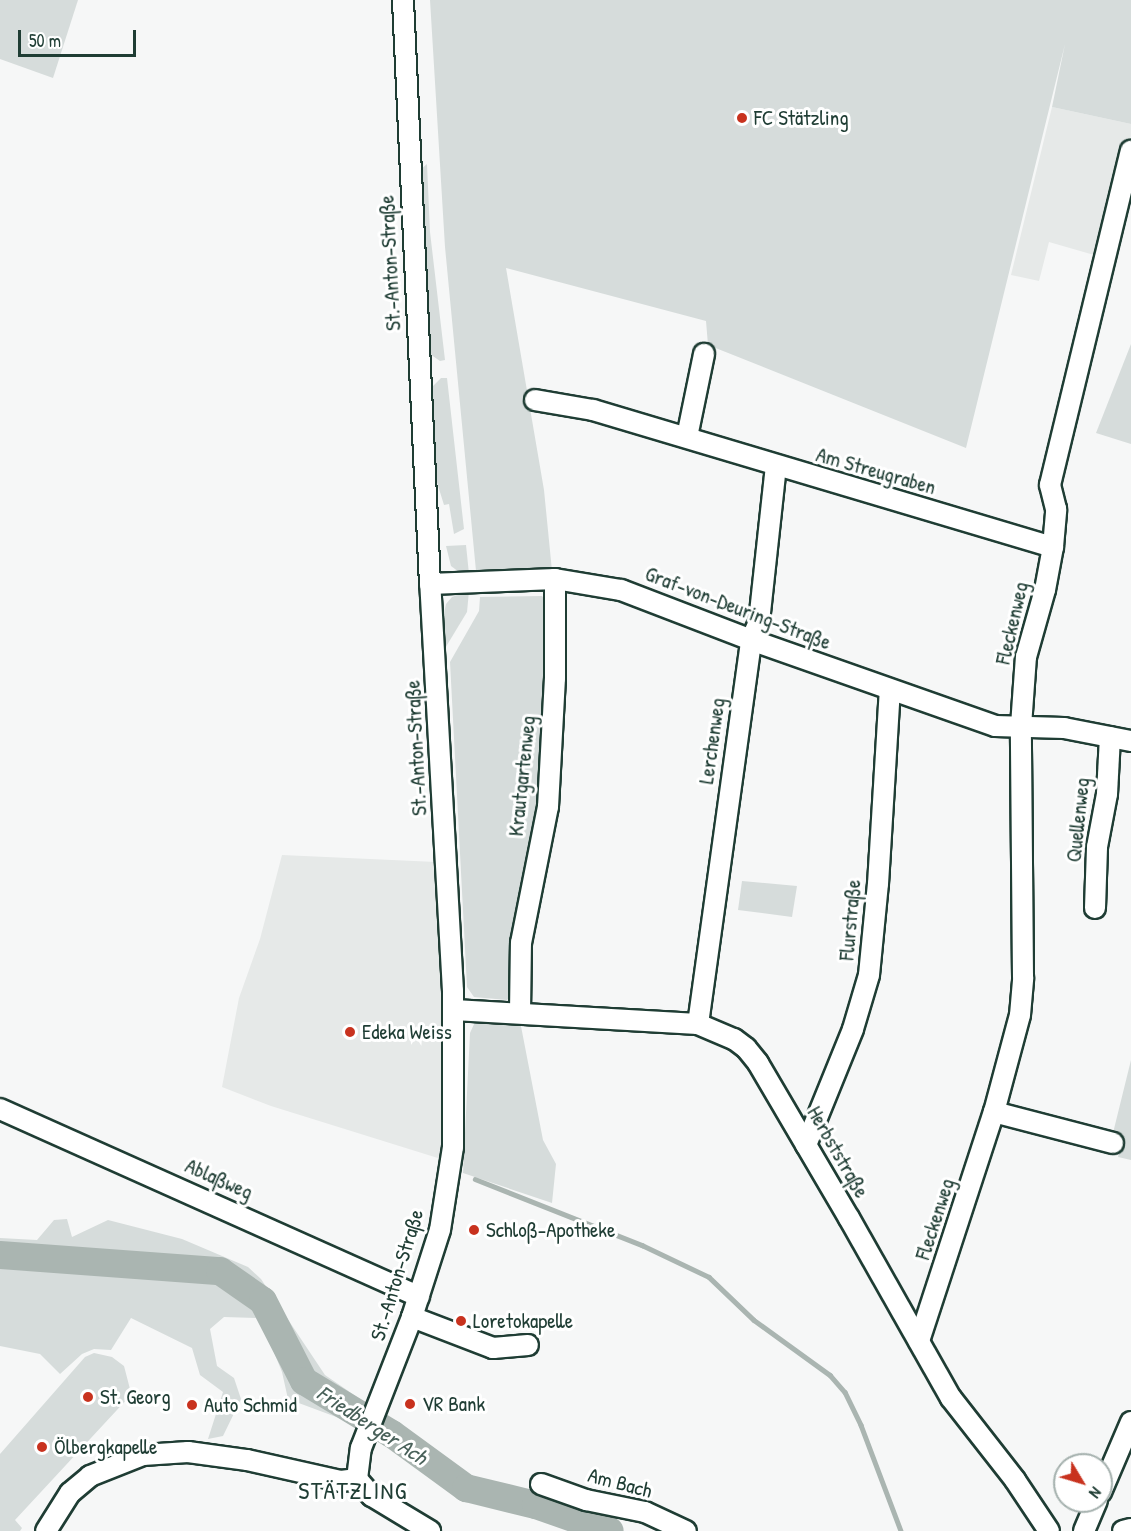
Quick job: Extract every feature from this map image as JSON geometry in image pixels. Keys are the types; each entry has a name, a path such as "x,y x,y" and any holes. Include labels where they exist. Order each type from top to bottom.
{"street":[{"name":"St.-Anton-Straße","path":"357,1479 361,1448 412,1317 440,1230 453,1147 453,1010 430,584 403,0"},
{"name":"Fleckenweg","path":"919,1341 994,1112 1016,1036 1023,977 1021,726 1026,657 1045,590 1053,547 1056,509 1050,484 1131,152"},
{"path":"687,437 704,354"},
{"name":"Am Streugraben","path":"535,400 593,410 1053,547"},
{"name":"Lerchenweg","path":"698,1024 751,640 759,622 776,466"},
{"name":"Graf-von-Deuring-Straße","path":"430,584 555,579 621,590 751,640 995,726 1021,726"},
{"name":"Krautgartenweg","path":"520,1012 521,943 548,807 555,678 555,579"},
{"name":"Flurstraße","path":"806,1145 853,1029 869,975 878,884 890,689"},
{"path":"1021,726 1064,728 1131,741"},
{"name":"Quellenweg","path":"1095,908 1097,847 1107,794 1110,737"},
{"name":"Herbststraße","path":"453,1010 520,1012 698,1024 734,1039 746,1048 758,1063 951,1398 1015,1480 1049,1531"},
{"name":"Ablaßweg","path":"0,1109 418,1296"},
{"path":"994,1112 1113,1143"},
{"path":"412,1317 493,1348 528,1345"},
{"path":"1113,1464 1131,1422"},
{"path":"46,1531 70,1493 90,1476 143,1455 188,1452 247,1460 341,1481 357,1479 372,1496 430,1531"},
{"name":"Am Bach","path":"542,1484 586,1500 645,1512 686,1531"},
{"path":"1084,1531 1092,1513"},
{"path":"1123,1531 1131,1529"}],"shaded area":[{"path":"0,0 78,0 53,78 0,59"},
{"name":"FC Stätzling","path":"430,0 1131,0 1131,124 1052,107 1065,44 966,448 708,345 706,321 506,268 544,490 552,571 476,571 445,247"},
{"path":"1052,107 1131,124 1131,136 1101,257 1049,242 1039,281 1011,275"},
{"path":"427,164 430,232 445,360 440,361 430,354 420,170"},
{"path":"1131,344 1131,444 1096,433"},
{"path":"441,378 447,378 464,529 454,534 449,504 444,505 435,476 432,387"},
{"path":"466,545 469,574 463,575 451,566 446,546"},
{"path":"469,591 467,612 444,650 443,618 446,604 452,597"},
{"path":"542,596 548,604 549,617 539,824 514,992 507,1000 474,997 467,987 450,662 479,611 480,597"},
{"path":"282,855 436,862 443,1013 441,1159 271,1106 222,1087 239,998 260,939"},
{"path":"742,881 797,886 792,917 738,910"},
{"path":"483,1017 520,1021 543,1140 556,1164 552,1203 463,1173 470,1033 475,1022"},
{"path":"1131,1060 1131,1160 1118,1157 1123,1136 1113,1133"},
{"path":"67,1219 72,1237 108,1220 182,1239 248,1267 261,1279 325,1375 363,1401 355,1424 288,1399 282,1372 260,1318 224,1317 210,1329 217,1366 234,1378 241,1399 223,1436 208,1439 223,1392 200,1375 192,1348 131,1318 111,1350 94,1349 82,1354 60,1374 40,1354 0,1346 0,1238 37,1240 54,1220"},
{"path":"94,1353 112,1357 124,1366 130,1389 129,1397 15,1520 22,1528 20,1531 0,1531 0,1454 85,1357"}],"waterway":[{"path":"475,1179 642,1245 709,1277 754,1320 830,1375 845,1392 861,1425 901,1531"},
{"name":"Friedberger Ach","path":"0,1255 220,1271 263,1301 304,1381 392,1434 466,1488 536,1505 610,1531"}],"place":[{"name":"FC Stätzling","path":"742,118"},
{"name":"Edeka Weiss","path":"350,1032"},
{"name":"Schloß-Apotheke","path":"474,1230"},
{"name":"Loretokapelle","path":"461,1321"},
{"name":"St. Georg","path":"88,1397"},
{"name":"VR Bank","path":"410,1404"},
{"name":"Auto Schmid","path":"192,1405"},
{"name":"Ölbergkapelle","path":"42,1447"}],"district":[{"name":"STÄTZLING","path":"353,1491"}]}
